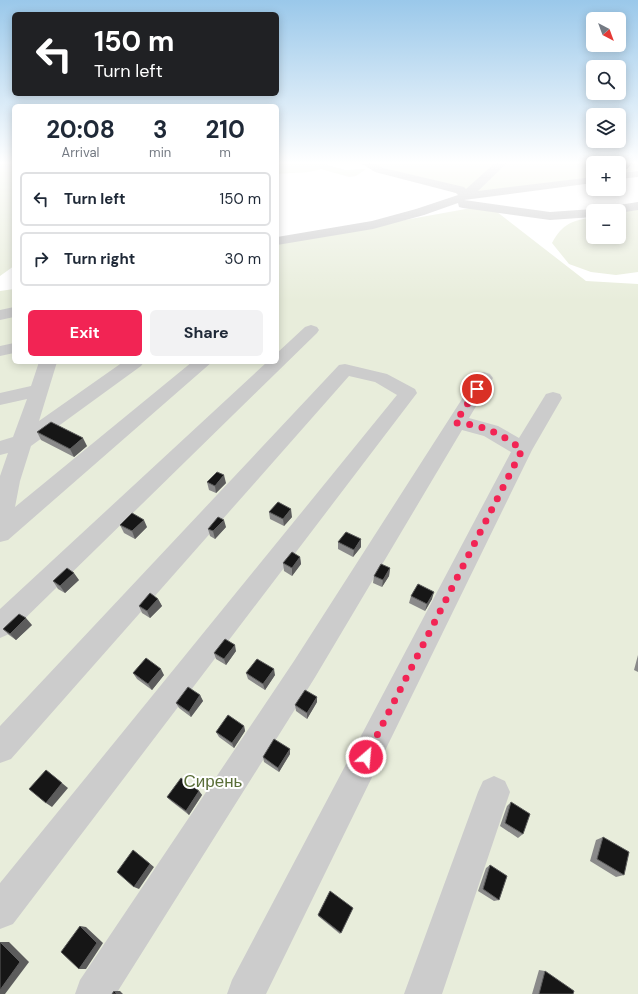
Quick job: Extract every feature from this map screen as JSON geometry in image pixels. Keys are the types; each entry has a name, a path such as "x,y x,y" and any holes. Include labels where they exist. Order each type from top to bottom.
{"street":[{"path":"279,241 373,225 426,208"},
{"path":"493,208 550,216 586,213"},
{"path":"0,315 12,312"},
{"path":"279,360 311,330"},
{"path":"0,351 12,348"},
{"path":"0,448 22,442 132,364"},
{"path":"0,521 200,364"},
{"path":"0,626 275,364"},
{"path":"0,748 345,369 381,378 408,393 0,911"},
{"path":"0,521 9,481 48,371"},
{"path":"0,399 48,371"},
{"path":"94,994 304,670 484,378"},
{"path":"246,994 522,450 553,398"},
{"path":"455,423 470,423 496,432 522,450"},
{"path":"423,994 494,792"}],"green space":[{"path":"0,208 12,208 12,267 0,276"},
{"name":"Сирень","path":"469,208 492,208 586,281 638,284 638,994 0,994 0,291 12,289 12,364 279,364 279,243"},
{"path":"638,209 638,272 616,275 591,272 569,264 552,243 564,227 586,218 586,244 626,244 626,212"}],"building":[{"path":"51,422 83,438 70,449 37,432"},
{"path":"217,472 224,475 215,486 207,482"},
{"path":"278,502 291,509 283,519 269,512"},
{"path":"132,513 144,520 132,531 120,525"},
{"path":"218,517 224,520 213,531 208,529"},
{"path":"346,532 361,539 354,550 338,542"},
{"path":"292,552 300,557 292,568 283,563"},
{"path":"381,564 390,568 383,580 374,576"},
{"path":"67,568 74,573 60,586 53,581"},
{"path":"418,584 434,592 427,604 411,596"},
{"path":"150,593 158,599 147,611 139,606"},
{"path":"19,614 26,618 10,634 3,629"},
{"path":"225,639 235,645 224,659 214,653"},
{"path":"146,658 161,669 148,684 133,673"},
{"path":"257,659 274,669 263,684 246,673"},
{"path":"188,687 200,695 189,712 176,703"},
{"path":"305,690 317,697 307,713 295,705"},
{"path":"228,715 244,726 232,743 216,732"},
{"path":"274,739 290,749 278,768 263,757"},
{"path":"46,770 62,783 46,803 29,789"},
{"path":"181,778 199,791 186,811 167,797"},
{"path":"511,802 530,814 523,834 505,823"},
{"path":"603,837 629,852 624,875 597,859"},
{"path":"133,850 150,864 134,887 117,872"},
{"path":"490,865 507,876 499,900 483,889"},
{"path":"330,891 353,908 341,933 318,915"},
{"path":"80,926 97,943 79,969 61,952"},
{"path":"0,942 20,962 0,990"},
{"path":"545,971 574,991 573,994 539,994"}],"route":[{"path":"366,757 522,450 513,442 496,432 470,423 455,423 477,389"}]}
